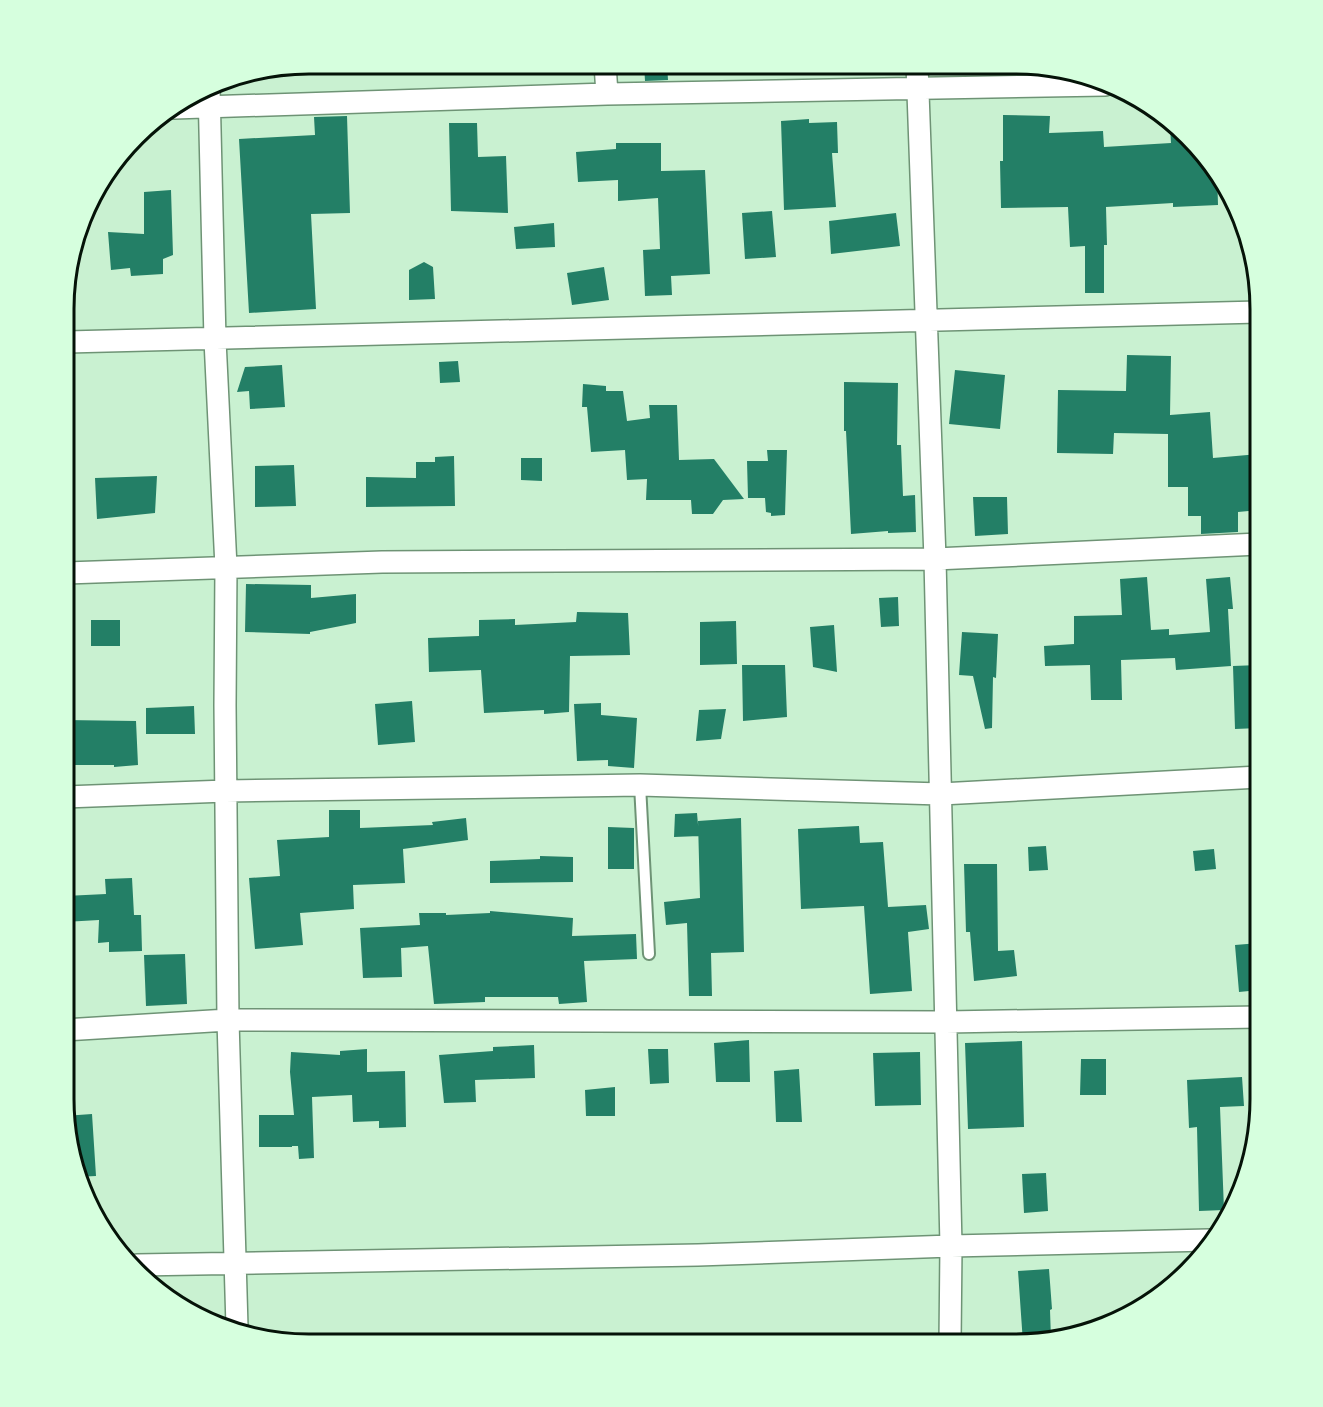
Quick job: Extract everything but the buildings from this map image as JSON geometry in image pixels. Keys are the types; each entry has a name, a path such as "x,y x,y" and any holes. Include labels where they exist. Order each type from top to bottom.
{"street":[{"path":"606,74 607,94"},
{"path":"917,74 936,559 951,1246 950,1334"},
{"path":"237,1322 228,1020 226,567 215,340 209,98 607,94 1087,85"},
{"path":"74,342 1250,312"},
{"path":"74,573 394,562 936,559 1250,544"},
{"path":"74,797 226,791 640,784 941,794 1250,778"},
{"path":"74,1029 228,1020 946,1022 1250,1017"},
{"path":"142,1265 698,1255 1202,1240"}],"lane":[{"path":"640,784 648,954"}]}
